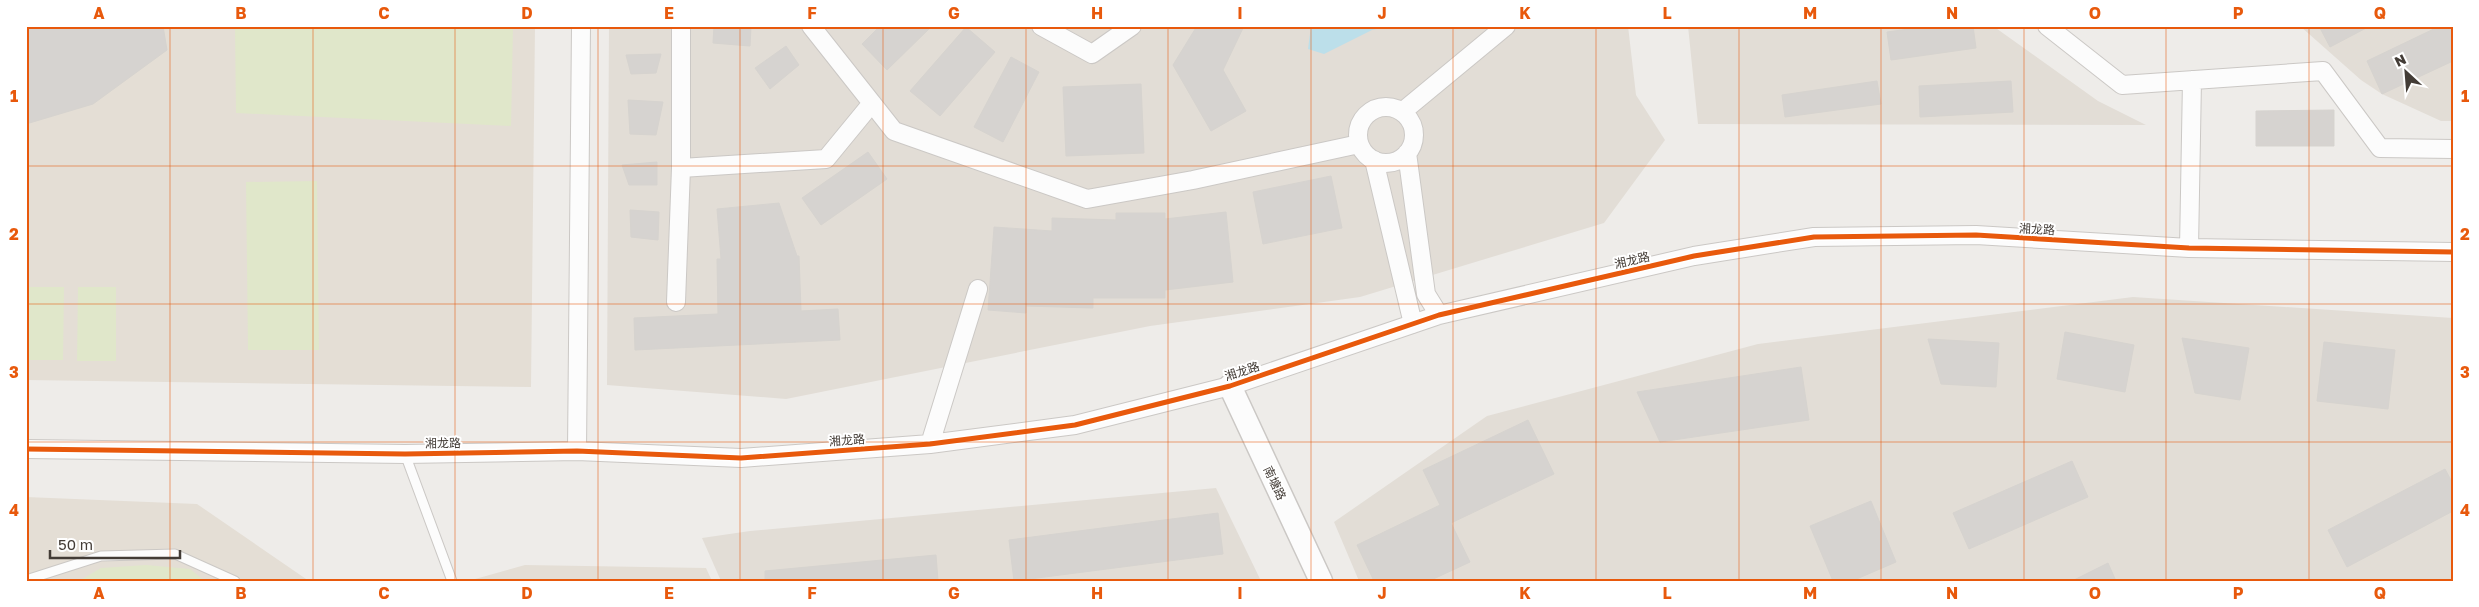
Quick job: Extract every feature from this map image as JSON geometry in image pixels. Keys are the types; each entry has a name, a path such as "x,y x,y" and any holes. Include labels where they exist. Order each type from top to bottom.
{"street":[{"path":"577,451 581,26"},
{"path":"676,302 681,168 681,26"},
{"path":"811,26 894,131 1087,199 1193,180 1359,144"},
{"path":"1041,26 1092,54 1132,26"},
{"path":"1402,112 1506,26"},
{"path":"2047,26 2122,84 2323,71 2380,148 2453,148"},
{"path":"2189,248 2192,80"},
{"path":"681,168 826,159 872,103"},
{"path":"1389,107 1402,112 1412,123 1413,142 1407,153 1394,162 1386,163 1374,160 1363,152 1359,144 1359,127 1370,112 1379,108 1389,107"},
{"path":"1407,153 1426,294 1439,315"},
{"path":"1374,160 1413,324"},
{"name":"湘龙路","path":"26,449 405,454 577,451 741,458 930,444 1075,425 1230,386 1439,315 1694,256 1814,237 1976,236 2189,248 2453,252"},
{"path":"930,444 978,289"},
{"name":"南塘路","path":"1230,386 1321,581"}],"lane":[{"path":"405,454 452,581"},
{"path":"26,580 101,556 175,554 236,581"}],"shaded area":[{"path":"26,26 535,26 531,387 26,380"},
{"path":"609,26 1628,26 1636,95 1665,140 1604,223 1360,297 1150,326 786,399 607,385"},
{"path":"1688,26 1993,26 2098,101 2146,125 1698,124"},
{"path":"2300,26 2453,26 2453,121 2441,121 2382,94 2361,80"},
{"path":"2133,297 2453,318 2453,581 1359,581 1334,522 1487,416 1758,344"},
{"path":"1216,488 1261,581 721,581 702,538 750,531"},
{"path":"26,497 197,504 309,581 26,581"},
{"path":"525,565 706,568 712,581 468,581"}],"green space":[{"path":"235,26 513,26 511,126 236,113"},
{"path":"317,181 319,350 248,350 246,182"},
{"path":"26,287 64,287 63,360 26,360"},
{"path":"78,287 116,287 116,361 77,361"},
{"path":"146,565 190,569 205,581 79,581 101,568"}],"water":[{"path":"1311,26 1391,26 1372,30 1324,54 1308,49"}],"building":[{"path":"26,26 163,26 167,50 93,104 26,124"},
{"path":"714,26 751,26 750,46 713,43"},
{"path":"880,26 932,26 887,70 862,44"},
{"path":"1197,26 1244,26 1223,70 1246,111 1211,131 1173,65"},
{"path":"1931,26 1973,26 1976,48 1891,60 1887,32"},
{"path":"2319,26 2370,26 2330,47"},
{"path":"2440,26 2453,26 2453,61 2382,94 2367,61"},
{"path":"966,27 995,52 940,116 910,91"},
{"path":"786,46 799,65 770,89 755,68"},
{"path":"661,54 656,73 631,74 626,55"},
{"path":"1011,57 1039,72 1003,142 974,127"},
{"path":"1877,81 1881,104 1785,117 1782,95"},
{"path":"2011,81 2013,112 1920,117 1919,86"},
{"path":"1141,84 1144,153 1066,156 1063,87"},
{"path":"628,100 663,102 656,135 630,134"},
{"path":"2334,110 2334,146 2256,146 2256,111"},
{"path":"868,152 887,179 821,225 802,198"},
{"path":"657,162 657,185 629,185 622,165"},
{"path":"1331,176 1342,228 1263,244 1253,192"},
{"path":"779,203 797,256 799,256 801,311 838,309 840,340 635,350 634,318 718,314 717,259 721,259 717,209"},
{"path":"630,210 659,212 658,240 631,237"},
{"path":"1226,212 1233,282 1165,290 1165,298 1093,298 1093,308 1026,306 1026,313 988,310 994,227 1052,231 1052,218 1116,220 1116,213 1165,213 1165,219"},
{"path":"2065,332 2134,345 2125,392 2057,379"},
{"path":"2182,338 2249,348 2240,400 2195,393"},
{"path":"1928,339 1999,343 1996,387 1941,384"},
{"path":"2324,342 2395,350 2388,409 2317,401"},
{"path":"1801,367 1809,420 1660,442 1637,392"},
{"path":"1528,420 1554,474 1451,523 1470,562 1429,581 1374,581 1357,545 1440,505 1423,470"},
{"path":"2072,461 2088,497 1969,549 1953,513"},
{"path":"2445,469 2453,484 2453,511 2347,567 2328,530"},
{"path":"1871,501 1896,562 1852,581 1833,581 1810,526"},
{"path":"1218,513 1223,554 1014,581 1009,540"},
{"path":"936,555 938,581 765,581 765,571"},
{"path":"2108,563 2116,581 2072,581"}],"cycle path":[{"path":"26,449 405,454 577,451 741,458 930,444 1075,425 1230,386 1439,315 1694,256 1814,237 1976,235 2189,248 2453,252"}]}
